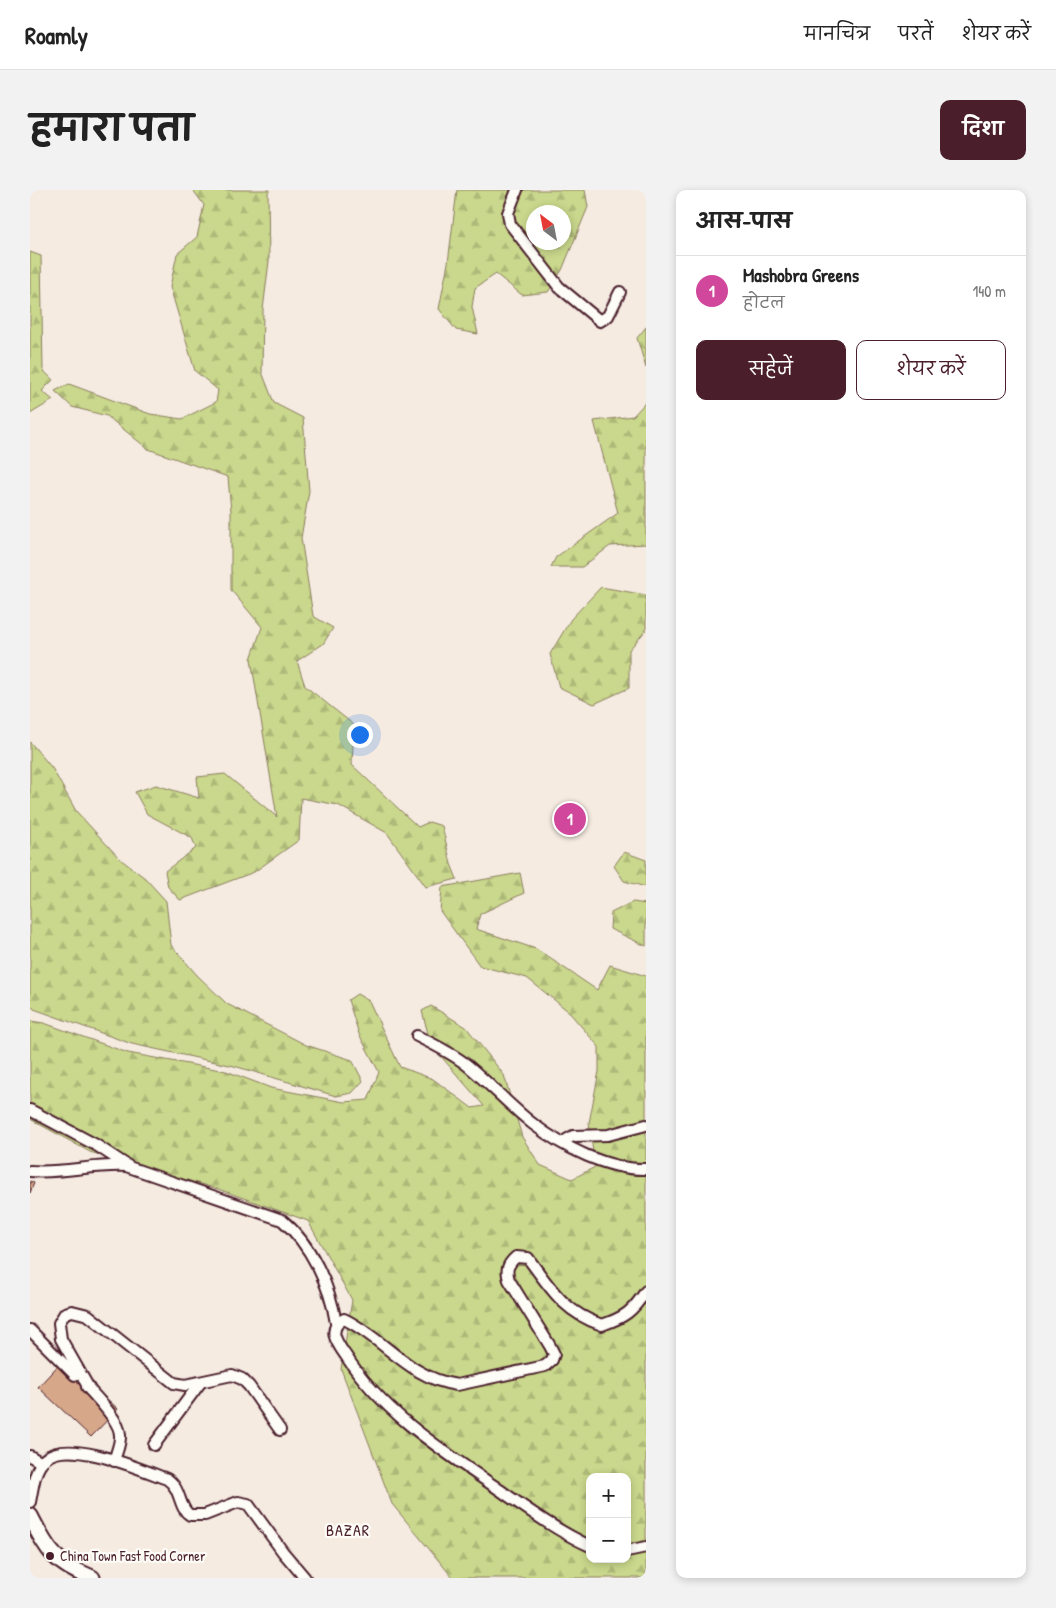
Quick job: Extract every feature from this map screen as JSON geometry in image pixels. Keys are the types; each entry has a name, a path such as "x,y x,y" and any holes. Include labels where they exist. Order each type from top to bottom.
{"main road":[{"path":"30,1516 43,1542 60,1563 92,1578"}],"street":[{"path":"517,190 508,213 510,224 568,296 600,321 608,316 620,292"},
{"path":"417,1036 466,1064 534,1125 566,1145 619,1166 646,1169"},
{"path":"30,1110 96,1145 131,1168"},
{"path":"566,1145 566,1140 573,1136 608,1135 646,1125"},
{"path":"30,1171 55,1172 111,1165 131,1168 282,1220 298,1232 311,1254 330,1297 336,1323 333,1331 336,1340 356,1371 381,1398 444,1452 556,1528 586,1544"},
{"path":"336,1323 344,1319 354,1324 408,1366 444,1384 456,1385 545,1366 552,1360 554,1354 550,1346 509,1280 506,1271 516,1257 528,1258 557,1297 569,1309 583,1319 602,1325 623,1318 635,1308 646,1291"},
{"path":"114,1461 120,1435 119,1429 90,1390 64,1349 59,1323 65,1313 72,1311 88,1315 174,1383 185,1385 200,1383 232,1375 242,1379 280,1430"},
{"path":"30,1330 90,1390"},
{"path":"154,1445 200,1383"},
{"path":"30,1502 37,1471 42,1462 54,1454 71,1451 89,1454 168,1479 174,1484 184,1510 190,1515 205,1515 238,1502 248,1504 282,1552 305,1578"},
{"path":"30,1456 42,1462"},
{"path":"631,1550 646,1547"}],"green space":[{"path":"193,190 270,190 268,193 269,261 263,310 262,372 274,403 303,418 309,491 301,538 313,616 333,628 323,644 297,661 305,686 354,725 352,765 418,827 429,822 442,826 451,864 457,879 426,887 387,833 338,805 301,798 299,840 254,872 180,900 168,887 165,871 196,848 192,838 147,814 135,792 156,785 199,798 197,777 225,774 277,817 251,659 262,627 231,590 231,511 228,477 148,449 107,416 72,407 55,391 69,384 150,414 182,419 216,402 218,390 195,371 170,287 177,254 197,237 204,205"},
{"path":"457,190 585,190 588,207 571,248 571,205 526,205 526,250 570,250 562,270 548,292 522,295 496,274 475,288 472,307 478,334 456,330 439,309 448,263"},
{"path":"30,252 41,256 43,370 53,380 42,391 53,400 30,414"},
{"path":"646,327 646,368 637,338"},
{"path":"646,402 646,544 610,546 582,567 551,567 556,557 618,513 594,421 633,416"},
{"path":"601,587 646,595 646,630 629,650 629,688 594,704 559,687 550,654 571,619"},
{"path":"30,742 52,768 76,811 120,859 145,878 166,901 171,945 196,974 227,1004 306,1045 352,1060 363,1081 352,1093 336,1096 234,1066 132,1044 34,1009 30,1005"},
{"path":"624,852 646,860 646,887 624,881 614,866"},
{"path":"520,873 524,893 480,914 476,929 536,949 597,990 610,965 646,976 646,1578 453,1578 392,1504 341,1369 352,1300 308,1221 221,1190 90,1152 30,1119 30,1021 44,1023 128,1053 226,1071 271,1088 344,1102 368,1100 379,1072 359,1034 348,1000 357,994 369,1001 400,1067 433,1079 472,1108 484,1106 431,1045 422,1011 431,1006 466,1027 504,1075 522,1137 540,1165 572,1179 595,1167 589,1123 599,1071 599,1047 568,1011 527,978 480,966 440,911 442,887"},
{"path":"633,902 646,904 646,946 610,929 611,913"}],"building":[{"path":"30,1181 34,1183 30,1193"},
{"path":"64,1359 118,1409 91,1437 38,1387"}],"place":[{"name":"Mashobra Greens","path":"570,819"},
{"name":"China Town Fast Food Corner","path":"50,1556"}],"district":[{"name":"BAZAR","path":"348,1530"}]}
